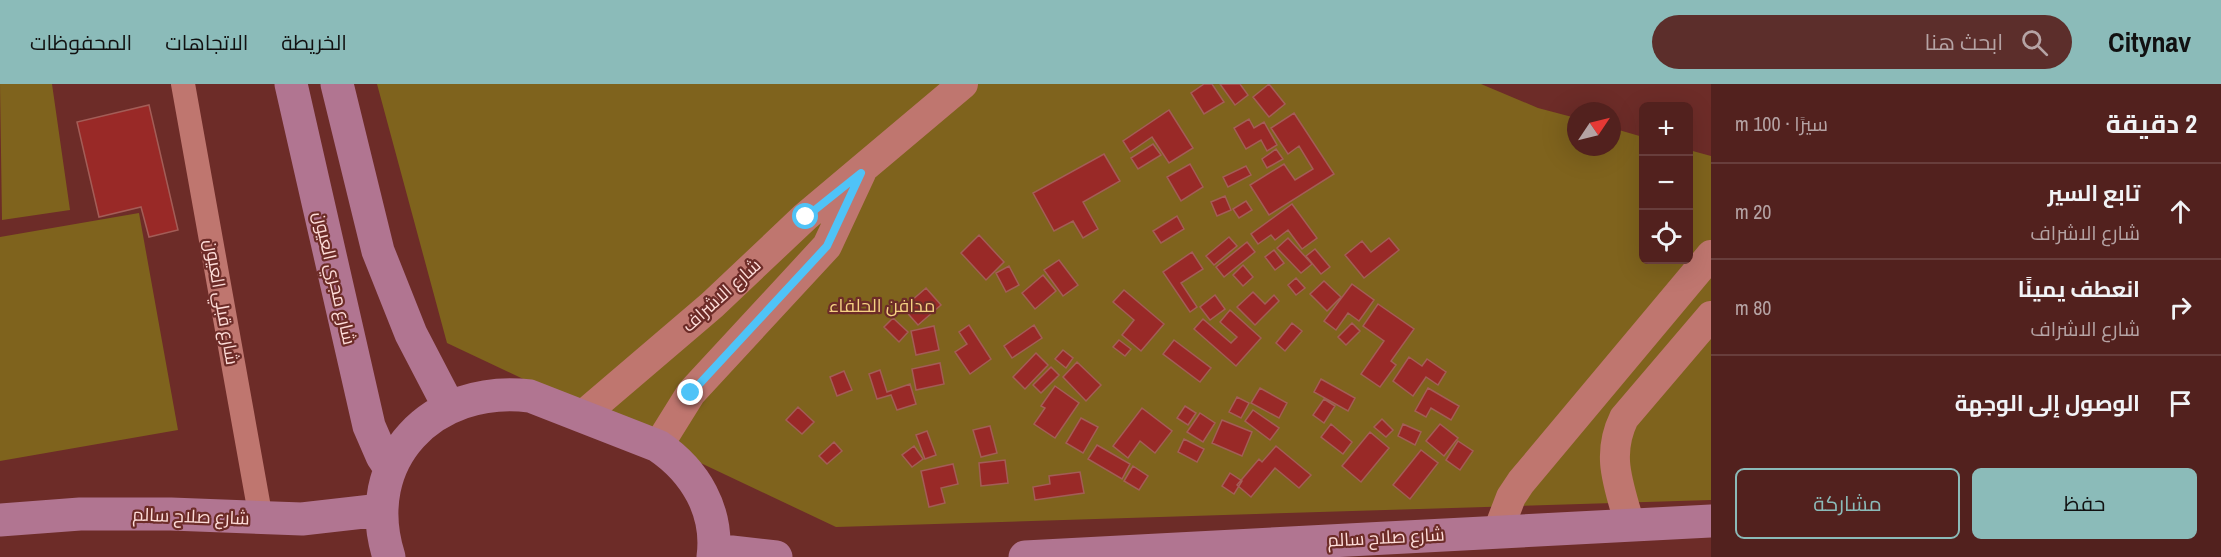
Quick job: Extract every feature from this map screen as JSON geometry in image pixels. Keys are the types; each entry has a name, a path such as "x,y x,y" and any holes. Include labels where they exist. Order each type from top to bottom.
{"main road":[{"name":"شارع مجري العيون","path":"291,84 369,426 390,468"},
{"path":"337,84 378,251 411,334 449,407"},
{"path":"389,557 381,510 384,488 390,468 413,433 449,407 487,394 509,394 530,396 658,446 689,472 701,491 711,520 714,554 776,557"},
{"name":"شارع صلاح سالم","path":"0,520 80,514 171,514 302,519 381,510"},
{"name":"شارع صلاح سالم","path":"1025,557 1711,521"}],"street":[{"name":"شارع قبلي العيون","path":"183,84 261,519"},
{"name":"شارع الاشراف","path":"582,416 712,305 823,201 861,173 963,84"},
{"name":"شارع الاشراف","path":"658,446 691,393 827,246 861,173"},
{"path":"1498,531 1511,497 1521,482 1711,255"},
{"path":"1630,526 1614,466 1613,449 1617,433 1624,418 1711,316"}],"green space":[{"path":"0,84 52,84 70,210 2,220"},
{"name":"مدافن الحلفاء","path":"377,84 1481,84 1538,108 1567,116 1567,156 1621,156 1621,131 1639,136 1639,264 1693,264 1693,151 1711,156 1711,500 836,527 447,343"},
{"path":"139,213 178,430 0,461 0,237"}],"building":[{"path":"1204,84 1212,84 1224,102 1204,114 1191,93"},
{"path":"1220,84 1240,84 1248,95 1235,105"},
{"path":"1269,84 1285,104 1269,117 1253,97"},
{"path":"149,105 178,230 149,237 141,207 99,217 77,122"},
{"path":"1169,110 1193,148 1169,163 1152,137 1130,152 1123,141"},
{"path":"1294,113 1334,174 1269,215 1250,185 1284,164 1295,180 1313,169 1299,146 1288,154 1271,128"},
{"path":"1249,119 1254,128 1264,122 1277,145 1267,151 1261,140 1246,149 1234,128"},
{"path":"1153,144 1161,155 1138,169 1131,158"},
{"path":"1276,149 1283,159 1267,168 1262,159"},
{"path":"1104,154 1120,181 1083,202 1098,229 1083,238 1073,221 1054,231 1033,193"},
{"path":"1190,164 1203,187 1181,201 1167,177"},
{"path":"1246,166 1251,175 1228,187 1223,177"},
{"path":"1225,196 1231,210 1217,216 1211,202"},
{"path":"1246,201 1252,210 1239,218 1233,209"},
{"path":"1292,204 1317,238 1302,249 1288,230 1275,240 1271,235 1258,244 1251,234"},
{"path":"1177,216 1184,229 1161,243 1153,231"},
{"path":"979,235 1004,262 986,280 961,253"},
{"path":"1229,237 1237,246 1214,265 1206,256"},
{"path":"1288,238 1312,264 1301,273 1277,248"},
{"path":"1389,238 1399,250 1364,278 1345,255 1362,241 1371,252"},
{"path":"1247,242 1255,252 1224,277 1216,267"},
{"path":"1315,249 1330,267 1321,274 1306,256"},
{"path":"1274,250 1284,263 1275,270 1265,257"},
{"path":"1192,252 1203,269 1181,283 1197,307 1190,312 1163,272"},
{"path":"1059,260 1078,285 1063,296 1044,270"},
{"path":"1243,265 1253,277 1243,286 1233,275"},
{"path":"1009,266 1019,285 1006,292 996,273"},
{"path":"1043,275 1056,291 1035,309 1022,293"},
{"path":"1296,278 1305,288 1296,295 1288,285"},
{"path":"1324,281 1341,297 1327,311 1310,294"},
{"path":"1352,284 1374,300 1359,321 1348,313 1336,330 1324,321"},
{"path":"926,288 941,305 918,325 903,308"},
{"path":"1124,290 1164,324 1141,351 1122,335 1134,320 1113,302"},
{"path":"1253,292 1265,304 1274,295 1279,301 1255,325 1237,307"},
{"path":"1215,295 1225,309 1210,320 1200,307"},
{"path":"1378,304 1414,329 1391,361 1396,365 1380,387 1361,374 1384,341 1363,326"},
{"path":"1230,310 1261,338 1236,366 1194,329 1203,319 1231,343 1237,337 1220,322"},
{"path":"893,318 908,332 899,342 884,327"},
{"path":"1292,323 1302,331 1285,351 1276,343"},
{"path":"1352,323 1360,331 1346,345 1338,337"},
{"path":"969,325 991,359 970,374 955,352 967,344 959,332"},
{"path":"1034,325 1042,338 1012,358 1004,346"},
{"path":"934,326 939,350 916,355 911,331"},
{"path":"1119,340 1131,349 1125,356 1113,347"},
{"path":"1174,340 1211,368 1200,382 1163,354"},
{"path":"1063,350 1073,358 1066,368 1055,359"},
{"path":"1036,353 1048,365 1025,389 1013,377"},
{"path":"1409,357 1422,366 1427,359 1446,372 1438,385 1426,377 1413,396 1393,381"},
{"path":"1077,362 1101,385 1086,401 1063,377"},
{"path":"940,363 944,384 916,390 912,369"},
{"path":"1051,367 1059,375 1041,393 1033,385"},
{"path":"880,370 887,392 910,384 916,404 897,410 891,395 877,399 869,374"},
{"path":"844,371 852,390 837,396 830,377"},
{"path":"1321,379 1355,398 1348,411 1314,392"},
{"path":"1055,386 1079,403 1055,438 1034,424 1045,408 1041,406"},
{"path":"1260,388 1287,403 1279,418 1251,403"},
{"path":"1428,388 1459,406 1451,420 1431,408 1426,417 1415,411"},
{"path":"1237,397 1249,403 1241,418 1229,412"},
{"path":"1324,399 1335,406 1324,423 1313,415"},
{"path":"1185,406 1196,413 1188,425 1177,418"},
{"path":"798,407 814,422 802,434 786,420"},
{"path":"1142,408 1172,431 1155,453 1140,441 1128,458 1113,446"},
{"path":"1253,410 1279,428 1270,440 1245,421"},
{"path":"1200,413 1215,423 1203,442 1187,432"},
{"path":"1081,418 1098,427 1083,453 1066,443"},
{"path":"1382,419 1393,430 1386,437 1374,427"},
{"path":"1222,420 1252,432 1242,456 1212,443"},
{"path":"1331,424 1352,442 1343,454 1321,437"},
{"path":"1403,424 1421,432 1415,445 1398,436"},
{"path":"1440,424 1458,438 1444,456 1426,441"},
{"path":"990,426 997,453 981,457 973,430"},
{"path":"927,431 936,455 925,459 916,435"},
{"path":"1370,432 1389,448 1361,482 1342,466"},
{"path":"1184,439 1204,449 1197,462 1178,452"},
{"path":"1458,441 1473,451 1460,470 1446,460"},
{"path":"834,442 842,451 827,464 819,456"},
{"path":"1097,445 1130,464 1122,479 1088,459"},
{"path":"914,446 923,459 912,467 902,455"},
{"path":"1276,446 1311,475 1299,488 1275,468 1251,497 1237,485 1259,459 1262,462"},
{"path":"1421,450 1438,463 1410,499 1393,485"},
{"path":"1005,460 1008,483 981,486 979,463"},
{"path":"953,464 958,484 941,488 945,503 929,507 921,471"},
{"path":"1133,466 1148,476 1139,490 1124,481"},
{"path":"1080,472 1084,493 1035,500 1033,487 1050,484 1049,476"},
{"path":"1230,473 1242,481 1234,494 1222,486"}],"route":[{"path":"691,393 827,246 861,173 841,186 806,217"}]}
